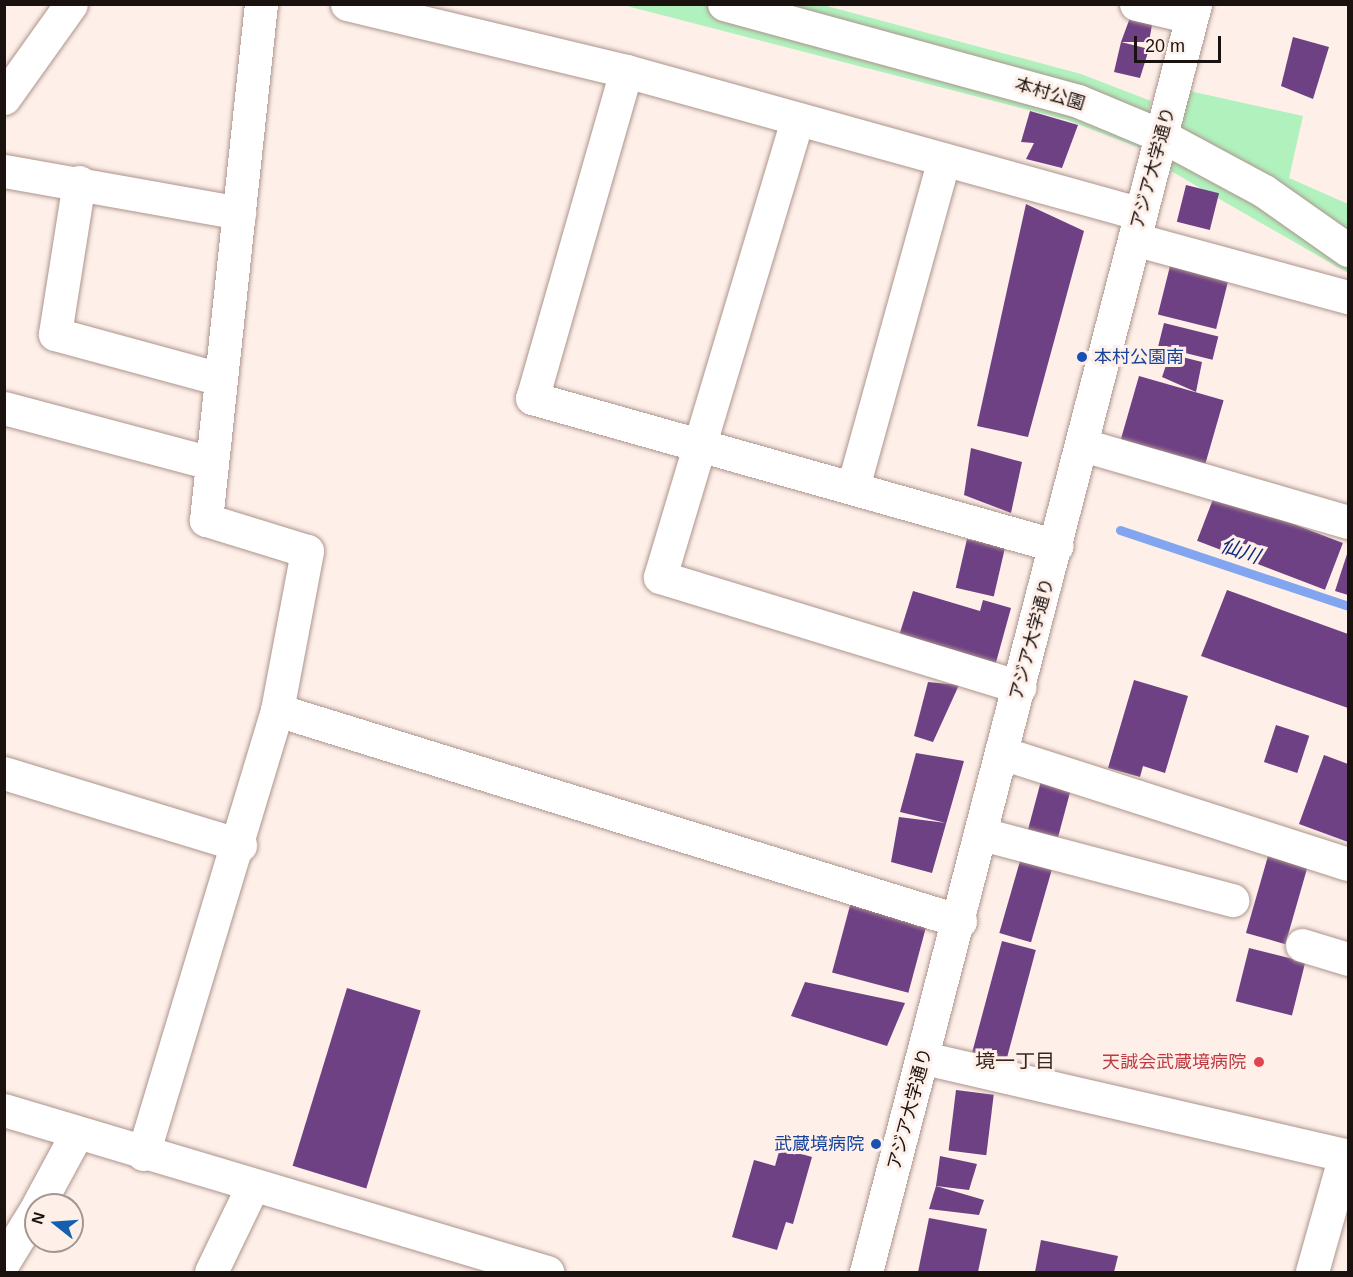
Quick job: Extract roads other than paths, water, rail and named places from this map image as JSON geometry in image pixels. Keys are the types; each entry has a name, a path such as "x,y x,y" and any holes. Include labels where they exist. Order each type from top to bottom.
{"street":[{"path":"4,98 71,4"},
{"path":"143,1154 240,845 277,710 306,551 206,520 210,463 261,4"},
{"path":"347,4 626,70 797,120 943,163 1348,297"},
{"name":"本村公園","path":"723,4 1078,101 1162,136 1264,191 1348,250"},
{"path":"1136,4 1194,11"},
{"name":"アジア大学通り","path":"866,1272 960,921 1194,11"},
{"path":"626,70 532,398 1057,546"},
{"path":"797,120 697,443 660,577 1020,687"},
{"path":"853,488 943,163"},
{"path":"4,171 79,182 239,213"},
{"path":"79,182 55,334 221,379"},
{"path":"4,408 210,463"},
{"path":"1083,445 1348,522"},
{"path":"277,710 960,921"},
{"path":"1002,753 1348,864"},
{"path":"4,773 240,845"},
{"path":"982,834 1232,900"},
{"path":"1302,945 1348,959"},
{"path":"924,1059 1345,1155 1312,1272"},
{"path":"4,1110 252,1187 547,1272"},
{"path":"45,1193 77,1133"},
{"path":"211,1272 252,1187"},
{"path":"4,1261 24,1228"}],"waterway":[{"name":"仙川","path":"1120,530 1348,606"}],"place":[{"name":"本村公園南","path":"1082,357"},
{"name":"天誠会武蔵境病院","path":"1259,1062"},
{"name":"武蔵境病院","path":"876,1144"}],"district":[{"name":"境一丁目","path":"1015,1061"}]}
